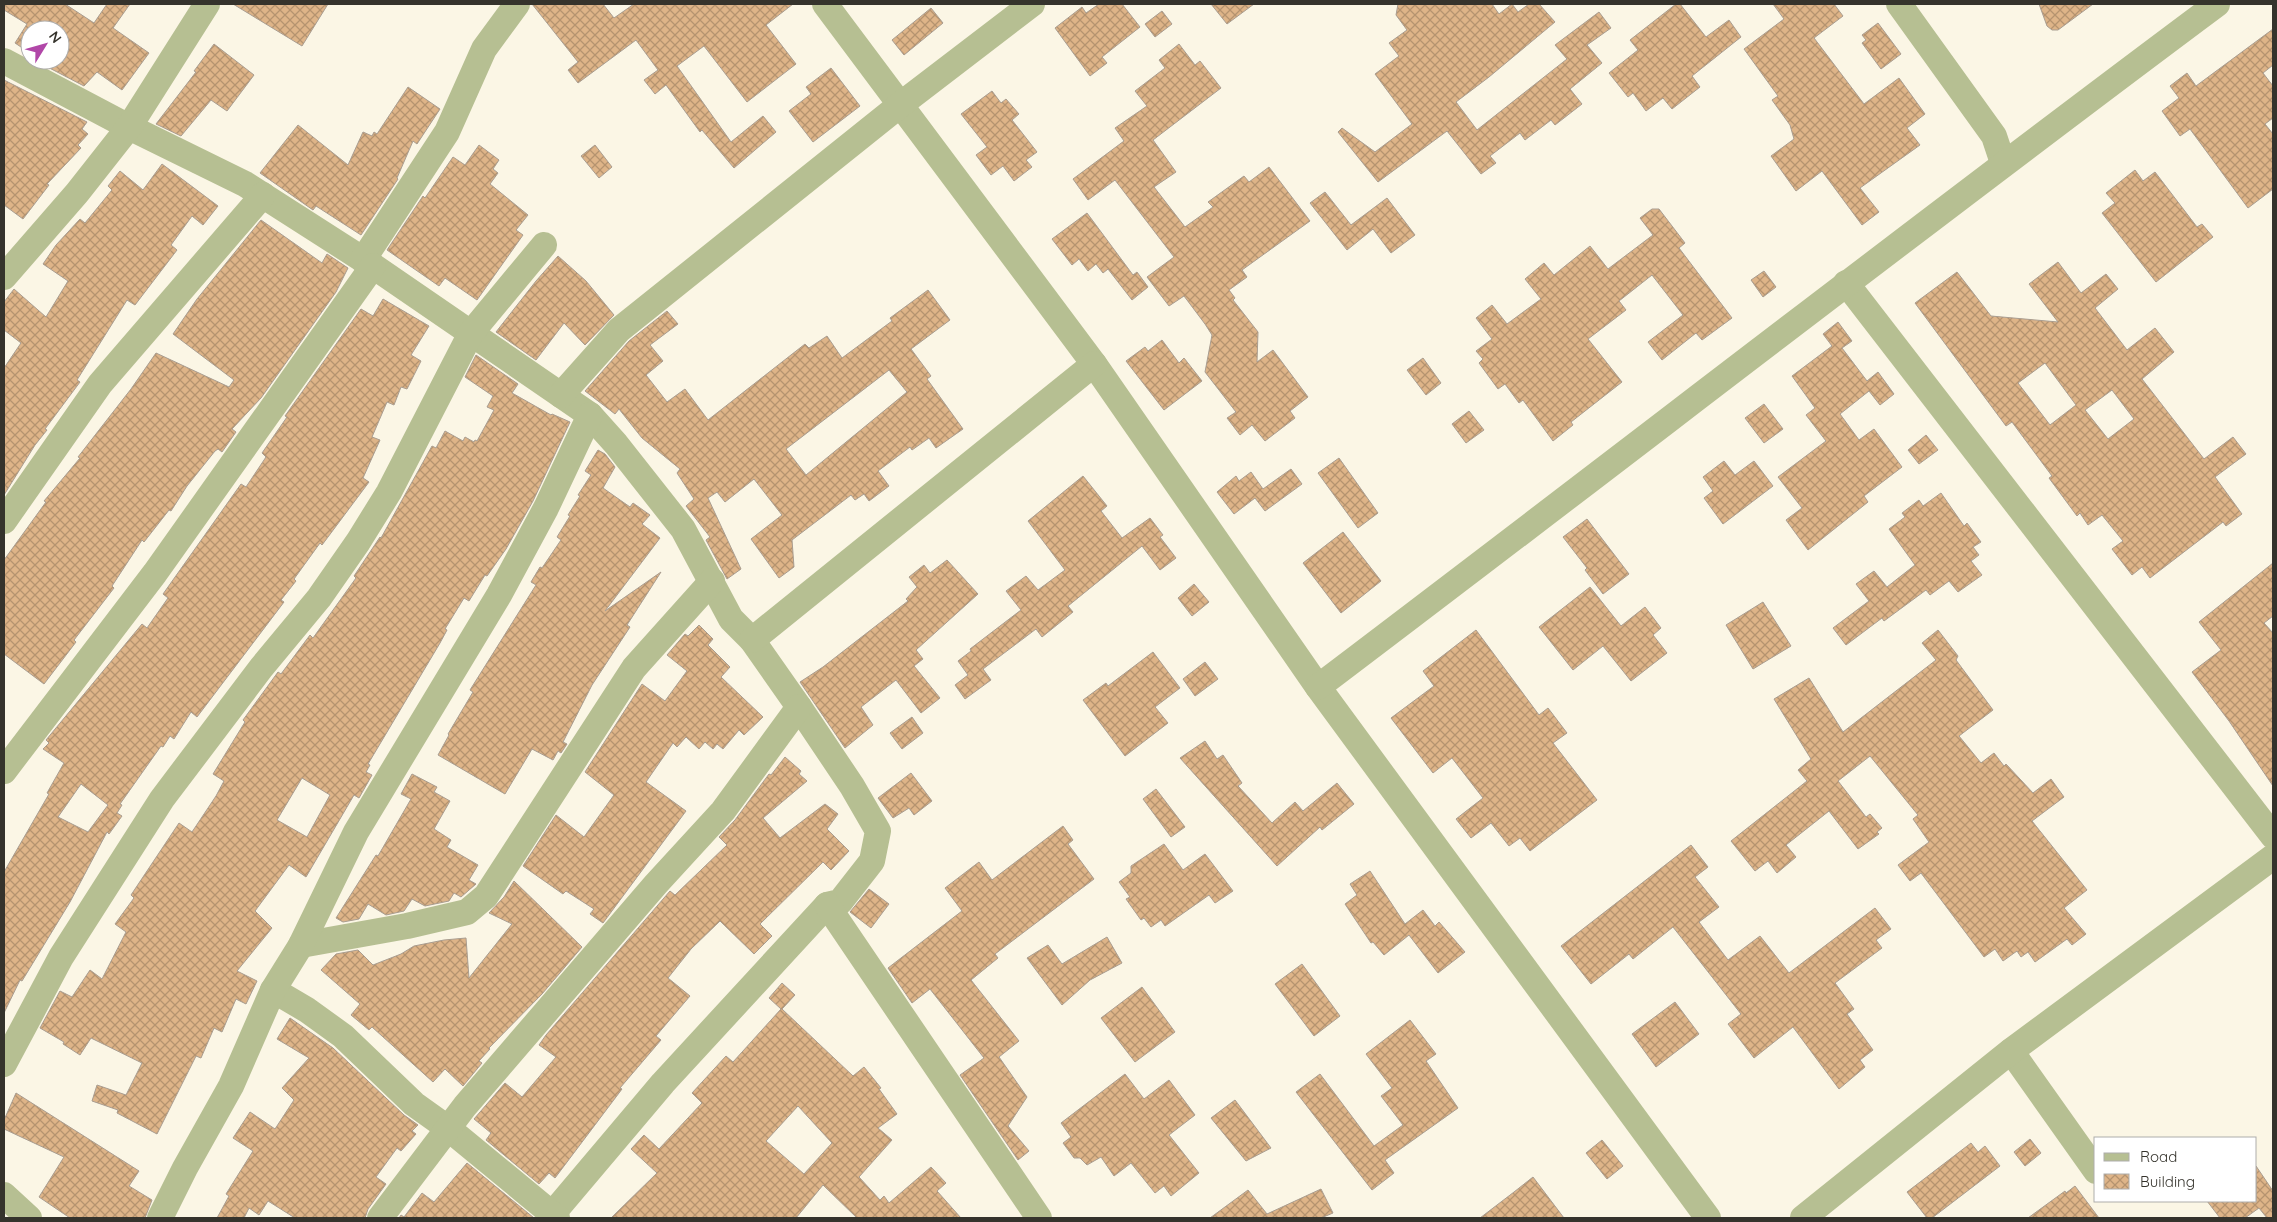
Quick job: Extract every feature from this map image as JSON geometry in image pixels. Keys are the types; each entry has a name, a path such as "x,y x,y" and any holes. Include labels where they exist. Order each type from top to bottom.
{"street":[{"path":"4,277 77,193 129,127 207,4"},
{"path":"4,771 155,573 368,263 447,132 484,48 517,4"},
{"path":"825,4 1094,364 1318,687 1708,1218"},
{"path":"561,395 620,330 900,105 1032,4"},
{"path":"1899,4 1994,136 2003,163"},
{"path":"1318,687 1675,417 2003,163 2217,4"},
{"path":"4,61 129,127 245,184 368,263 590,415 616,444 683,529 731,619 752,640 799,707 852,786 878,831 872,861 840,902 827,906 663,1082 552,1217 449,1129 414,1104 343,1036 307,1010 273,990"},
{"path":"1994,136 2036,138"},
{"path":"4,521 100,384 263,195"},
{"path":"4,1064 62,957 162,799 261,668 319,598 358,542 389,492 471,333 544,245"},
{"path":"1846,283 2273,836"},
{"path":"752,640 1094,364"},
{"path":"160,1218 185,1168 231,1086 273,990 302,945 356,832 499,595 546,508 590,415"},
{"path":"302,945 407,926 467,912 486,896 634,668 712,581"},
{"path":"380,1218 465,1106 656,884 723,811 799,707"},
{"path":"1802,1218 2011,1051 2273,856"},
{"path":"827,906 1040,1218"},
{"path":"2011,1051 2094,1168"},
{"path":"4,1194 29,1218"}],"building":[{"path":"4,4 65,4 94,23 107,4 130,4 113,28 149,53 122,90 97,72 84,86 53,70 70,70 70,20 20,20 4,10"},
{"path":"233,4 328,4 302,46"},
{"path":"532,4 603,4 614,18 634,4 793,4 766,25 796,64 747,102 704,46 677,66 731,142 763,116 776,132 734,168 702,130 700,132 666,85 655,94 644,80 658,70 636,40 578,83 568,70 578,62"},
{"path":"1099,4 1122,4 1140,27 1102,57 1107,63 1090,76 1055,28 1082,7 1086,13"},
{"path":"1211,4 1254,4 1227,24"},
{"path":"1398,4 1492,4 1499,14 1512,4 1518,12 1529,4 1539,4 1555,22 1456,102 1477,130 1567,59 1555,45 1599,12 1611,28 1587,45 1602,63 1570,89 1582,104 1555,125 1551,120 1525,140 1520,133 1490,156 1496,163 1481,174 1447,131 1378,182 1338,132 1342,128 1375,152 1412,124 1375,74 1399,56 1389,43 1407,30 1396,15"},
{"path":"1676,4 1680,4 1706,37 1729,20 1741,37 1692,76 1700,87 1672,109 1663,98 1646,111 1633,93 1628,97 1609,73 1638,50 1630,40"},
{"path":"1773,4 1834,4 1843,16 1814,38 1864,104 1899,78 1925,114 1907,128 1920,145 1860,188 1879,212 1862,225 1822,171 1796,191 1771,156 1794,139 1790,125 1772,100 1778,96 1744,49 1784,19"},
{"path":"2039,4 2093,4 2058,30 2052,30 2047,26"},
{"path":"931,8 943,23 904,55 892,40"},
{"path":"1162,11 1172,24 1155,37 1145,24"},
{"path":"1878,23 1901,54 1881,69 1862,43 1866,40 1862,35"},
{"path":"2273,29 2273,65 2263,73 2273,86 2273,118 2265,124 2273,134 2273,189 2248,208 2190,129 2180,136 2162,111 2179,98 2170,86 2187,73 2196,86"},
{"path":"20,35 20,46 15,43"},
{"path":"214,44 254,75 227,111 211,100 181,136 156,124 196,72 194,71"},
{"path":"1179,44 1195,65 1200,61 1221,88 1153,140 1176,172 1154,187 1185,227 1213,207 1208,202 1244,176 1249,182 1269,167 1310,221 1242,270 1247,277 1229,290 1235,298 1233,300 1258,332 1257,362 1273,350 1308,397 1290,411 1295,418 1265,441 1252,425 1240,435 1227,418 1236,412 1205,372 1212,335 1205,324 1184,296 1169,306 1147,277 1174,257 1115,180 1088,200 1073,179 1124,141 1115,128 1147,106 1135,91 1165,68 1159,60"},
{"path":"831,68 860,106 813,142 789,111 811,94 806,87"},
{"path":"4,80 87,122 82,129 88,134 78,145 81,148 47,184 49,185 23,219 4,205"},
{"path":"408,87 440,109 417,144 413,141 398,179 361,235 316,206 313,210 260,173 298,125 348,165 363,132 372,136 374,132 377,134"},
{"path":"992,91 1001,103 1006,99 1019,114 1012,120 1037,152 1026,160 1032,167 1014,181 1003,166 991,175 976,155 987,147 961,114"},
{"path":"479,145 499,160 493,169 498,173 490,184 528,215 516,230 523,235 477,300 445,278 439,286 387,250 423,196 425,198 453,157 465,165"},
{"path":"595,145 612,167 599,178 581,156"},
{"path":"162,164 218,206 203,225 192,216 171,245 177,250 135,305 127,300 77,380 80,382 45,429 47,430 35,445 4,495 4,368 21,343 4,330 4,302 14,289 46,317 68,281 43,264 56,245 80,219 85,223 112,190 108,186 120,171 143,190"},
{"path":"2135,170 2143,181 2155,172 2197,227 2202,224 2213,237 2156,282 2102,213 2115,203 2106,193"},
{"path":"1325,192 1351,225 1387,198 1415,235 1391,253 1373,229 1347,250 1310,203"},
{"path":"1652,209 1659,209 1685,243 1679,248 1732,318 1702,340 1696,333 1662,360 1648,342 1683,315 1652,275 1619,301 1626,310 1588,339 1622,382 1571,422 1573,425 1553,441 1523,400 1519,403 1505,384 1498,389 1479,363 1483,359 1476,351 1492,339 1476,318 1492,305 1507,324 1541,299 1525,279 1544,263 1554,275 1590,246 1608,269 1653,235 1640,218"},
{"path":"1087,213 1133,275 1137,272 1148,287 1132,300 1108,269 1103,273 1096,264 1088,271 1079,259 1072,265 1052,239"},
{"path":"261,220 322,263 327,254 348,268 336,292 261,398 232,429 236,432 222,452 218,449 215,451 187,486 171,511 169,510 144,542 142,540 112,586 114,588 74,640 76,642 44,684 4,654 4,560 46,502 44,501 80,458 78,457 131,389 156,353 229,387 234,380 173,334 197,299"},
{"path":"558,256 586,281 614,315 585,345 564,323 536,360 496,332"},
{"path":"2058,262 2081,293 2106,274 2118,289 2095,308 2127,350 2155,328 2174,352 2142,379 2204,459 2233,437 2246,454 2215,477 2242,514 2226,526 2223,522 2150,578 2142,567 2132,575 2112,549 2123,541 2102,515 2088,525 2080,513 2077,516 2049,478 2052,476 2012,422 2006,426 1915,303 1957,272 1991,316 2058,322 2029,284","holes":["2045,363 2076,405 2050,425 2018,383","2112,390 2134,419 2108,439 2085,410"]},
{"path":"1764,271 1776,287 1763,297 1751,280"},
{"path":"928,290 950,320 911,349 931,376 927,379 963,429 936,448 929,438 912,450 910,447 878,471 889,486 869,501 864,494 855,500 851,495 792,540 794,567 779,578 751,539 782,515 754,479 725,502 717,492 708,498 741,569 727,579 706,540 710,537 686,506 694,499 677,473 680,469 642,438 619,409 615,414 585,391 629,341 667,311 678,324 650,345 663,361 646,375 667,402 685,389 708,420 805,344 809,348 827,336 842,358 892,321 890,318","holes":["889,370 907,392 806,475 786,449"]},
{"path":"383,299 429,326 411,355 421,361 407,389 401,387 394,405 387,402 372,437 380,440 363,478 369,482 322,545 320,543 294,579 296,581 281,600 284,602 197,717 191,712 174,739 170,736 163,747 161,746 120,804 122,805 117,813 122,816 109,834 107,832 70,902 22,981 20,980 4,1013 4,872 49,794 47,793 64,763 43,749 49,743 46,740 142,624 147,628 168,598 163,594 241,484 246,487 266,457 262,453 287,417 285,416 361,309 373,316","holes":["81,784 108,805 88,832 58,817"]},
{"path":"1838,322 1852,341 1842,348 1867,381 1878,372 1894,394 1880,405 1869,391 1840,414 1859,440 1874,429 1902,467 1864,496 1868,502 1808,550 1786,520 1802,508 1778,477 1826,441 1806,415 1815,408 1792,376 1832,346 1823,334"},
{"path":"1162,340 1179,363 1184,358 1202,381 1164,410 1126,361 1145,347 1148,351"},
{"path":"476,355 518,384 512,393 551,415 570,422 533,501 506,549 487,576 485,575 469,601 464,598 445,629 447,630 440,643 368,764 370,765 366,772 372,775 359,798 354,795 306,877 289,865 255,911 272,928 237,971 257,981 246,1004 236,999 222,1032 214,1028 201,1058 196,1056 157,1134 117,1113 118,1110 92,1101 97,1085 126,1095 142,1063 91,1038 80,1055 63,1044 64,1042 40,1028 60,991 72,997 90,970 102,979 126,932 115,924 134,898 131,895 179,823 192,832 224,781 213,774 245,722 243,720 278,672 281,674 310,635 313,638 356,578 354,576 381,538 432,446 436,448 445,431 463,441 465,437 474,442 475,440 477,441 494,410 487,407 493,396 465,377","holes":["302,778 330,795 307,837 277,820"]},
{"path":"1423,358 1441,383 1426,395 1407,370"},
{"path":"1764,404 1783,429 1764,443 1745,418"},
{"path":"1469,411 1484,430 1466,443 1452,424"},
{"path":"1926,435 1938,450 1919,464 1908,450"},
{"path":"598,450 605,454 615,467 603,488 630,507 633,503 650,515 642,524 660,538 605,611 661,572 627,625 630,627 592,685 563,742 567,744 561,753 558,751 553,760 532,749 505,794 438,755 473,692 470,690 536,585 531,582 561,540 557,537 580,496 578,495 591,475 585,471"},
{"path":"1339,458 1378,513 1358,528 1318,473"},
{"path":"1724,461 1735,475 1754,461 1773,486 1723,524 1704,498 1713,491 1703,477"},
{"path":"1291,469 1302,484 1265,511 1255,498 1234,514 1217,492 1236,476 1239,481 1251,472 1263,489"},
{"path":"1083,476 1107,506 1101,511 1122,538 1150,518 1163,535 1160,537 1176,558 1160,570 1142,546 1068,606 1073,612 1042,637 1036,629 983,669 991,680 965,699 955,685 968,675 958,661 971,651 970,649 1021,610 1006,591 1026,576 1038,590 1065,570 1028,521"},
{"path":"1941,493 1964,526 1967,523 1981,542 1973,547 1979,555 1971,561 1982,575 1958,592 1949,581 1930,595 1926,590 1884,621 1882,618 1846,645 1833,628 1869,601 1856,584 1874,571 1887,587 1915,565 1889,529 1905,517 1902,513 1919,500 1923,506"},
{"path":"1587,519 1629,574 1603,594 1585,570 1587,568 1563,537"},
{"path":"1343,532 1381,581 1341,613 1303,563"},
{"path":"947,560 978,594 916,650 923,659 914,666 940,698 921,713 896,680 861,707 873,725 845,748 800,682 823,667 908,601 906,599 917,587 909,577 924,565 930,573"},
{"path":"2273,563 2273,616 2264,623 2273,633 2273,786 2229,721 2192,672 2221,650 2199,622"},
{"path":"1194,584 1209,602 1192,616 1178,598"},
{"path":"1590,587 1621,626 1645,607 1661,628 1653,635 1667,653 1631,681 1603,646 1573,670 1539,627"},
{"path":"1763,602 1791,646 1753,669 1726,625"},
{"path":"699,625 713,639 708,645 730,667 721,677 763,717 744,735 739,730 723,749 717,744 713,749 705,742 699,749 686,737 677,747 673,743 646,782 686,811 603,923 590,914 594,909 566,891 563,894 523,866 556,815 584,837 614,795 585,772 642,684 665,701 687,671 667,655 685,634 688,636"},
{"path":"1476,630 1539,715 1548,708 1567,733 1553,743 1597,800 1530,851 1520,838 1509,846 1491,823 1471,838 1456,819 1483,798 1452,758 1433,773 1391,718 1434,686 1423,671"},
{"path":"1938,630 1958,656 1956,660 1993,710 1959,736 1981,763 1994,753 2004,766 2006,764 2033,793 2051,779 2064,797 2032,821 2087,890 2064,908 2086,934 2072,945 2067,939 2035,962 2028,952 2021,957 2017,951 2003,961 1995,949 1984,957 1921,873 1910,881 1898,865 1929,842 1913,819 1918,815 1870,756 1838,781 1866,817 1870,814 1882,828 1877,832 1879,834 1858,849 1829,811 1786,845 1796,857 1777,873 1768,861 1755,871 1731,841 1807,781 1798,770 1811,759 1774,699 1809,678 1843,732 1936,660 1922,643"},
{"path":"1153,652 1180,688 1155,707 1168,723 1125,756 1083,700 1106,683 1108,686"},
{"path":"1205,662 1218,679 1195,696 1183,679"},
{"path":"912,717 923,733 902,749 890,733"},
{"path":"1205,741 1217,759 1223,755 1242,783 1238,786 1272,823 1295,802 1303,811 1337,783 1354,804 1322,830 1320,827 1277,866 1180,758"},
{"path":"785,757 801,771 799,774 807,781 763,818 780,838 825,804 838,814 827,829 849,851 831,870 823,862 760,924 772,936 754,954 720,921 691,949 668,978 690,996 656,1036 661,1040 620,1088 622,1089 555,1178 549,1173 539,1184 486,1140 491,1133 474,1119 505,1083 522,1097 556,1057 539,1045 546,1035 670,891 675,895 727,845 719,837 735,820 769,774 771,775"},
{"path":"911,773 932,801 914,815 909,808 893,818 878,798"},
{"path":"412,774 437,787 434,792 450,801 434,829 451,840 447,847 478,865 469,880 476,884 461,897 454,893 449,901 425,906 412,899 404,911 386,915 368,904 359,919 343,922 336,918 376,855 378,856 411,799 401,794"},
{"path":"1156,789 1185,827 1171,837 1143,799"},
{"path":"1063,826 1073,840 1068,844 1094,879 995,954 998,958 971,980 1019,1041 999,1057 1027,1097 1008,1126 1029,1151 1018,1160 960,1075 984,1058 930,989 912,1003 888,968 962,911 945,888 979,862 992,880"},
{"path":"1164,844 1183,870 1205,854 1233,891 1215,903 1209,895 1165,926 1161,920 1151,927 1144,918 1141,920 1126,899 1130,897 1119,882 1131,873 1131,866"},
{"path":"1691,845 1708,867 1695,877 1719,907 1699,922 1728,960 1760,936 1789,973 1875,908 1891,929 1876,940 1882,948 1835,983 1854,1009 1847,1014 1873,1050 1860,1060 1865,1067 1839,1089 1793,1027 1754,1058 1728,1024 1741,1014 1673,927 1633,959 1629,954 1591,984 1561,946"},
{"path":"1370,871 1405,924 1423,910 1435,926 1439,922 1465,952 1438,973 1409,935 1384,955 1373,942 1371,943 1345,904 1357,895 1350,884"},
{"path":"514,881 582,947 542,994 489,1048 479,1061 482,1063 463,1086 445,1069 433,1082 372,1027 369,1030 351,1015 360,1004 321,970 336,954 358,950 373,965 401,954 414,946 466,938 469,978 512,924 489,913 504,897"},
{"path":"869,889 889,904 871,928 850,912"},
{"path":"1107,937 1122,963 1090,980 1062,1005 1027,958 1048,945 1062,964"},
{"path":"1302,964 1340,1016 1314,1036 1275,984"},
{"path":"782,983 795,995 782,1009 853,1076 864,1067 881,1088 879,1089 897,1114 878,1128 892,1140 859,1177 880,1200 884,1196 889,1203 931,1167 946,1183 937,1191 961,1218 857,1218 823,1185 796,1218 611,1218 657,1173 631,1149 644,1135 659,1149 702,1103 692,1093 726,1056 733,1062 781,1009 769,998","holes":["798,1106 832,1143 804,1174 766,1141"]},
{"path":"1142,987 1175,1032 1135,1062 1101,1018"},
{"path":"1675,1002 1699,1034 1656,1067 1632,1034"},
{"path":"290,1018 333,1048 404,1115 418,1125 412,1131 416,1134 401,1151 397,1148 376,1177 386,1184 368,1209 365,1218 295,1218 268,1201 259,1215 249,1208 244,1218 217,1218 229,1196 226,1194 253,1151 233,1138 250,1112 275,1129 294,1100 282,1088 309,1058 277,1039"},
{"path":"1410,1020 1436,1054 1426,1061 1458,1108 1385,1160 1394,1173 1372,1190 1296,1092 1320,1074 1374,1146 1403,1125 1381,1096 1392,1088 1366,1054"},
{"path":"1125,1074 1144,1099 1169,1080 1195,1115 1169,1135 1199,1173 1171,1196 1164,1186 1155,1193 1131,1163 1114,1176 1101,1157 1087,1165 1080,1158 1074,1158 1063,1143 1071,1137 1061,1123"},
{"path":"16,1093 139,1171 129,1186 152,1200 145,1218 70,1218 39,1197 64,1157 4,1129 4,1120"},
{"path":"1235,1100 1271,1148 1246,1161 1211,1118"},
{"path":"2030,1139 2041,1153 2025,1166 2014,1152"},
{"path":"1602,1140 1623,1166 1607,1179 1586,1153"},
{"path":"1971,1143 1978,1152 1985,1146 2000,1166 1932,1218 1927,1218 1907,1192"},
{"path":"467,1163 534,1218 399,1218 401,1215 404,1217 422,1193 434,1202"},
{"path":"2257,1167 2273,1191 2273,1218 2267,1218 2259,1208 2245,1218 2220,1218 2208,1202 2257,1202"},
{"path":"1533,1177 1564,1218 1480,1218 1514,1192"},
{"path":"2075,1186 2099,1218 2028,1218 2065,1191 2066,1193"},
{"path":"1321,1189 1333,1213 1321,1218 1210,1218 1248,1190 1267,1214"}]}
